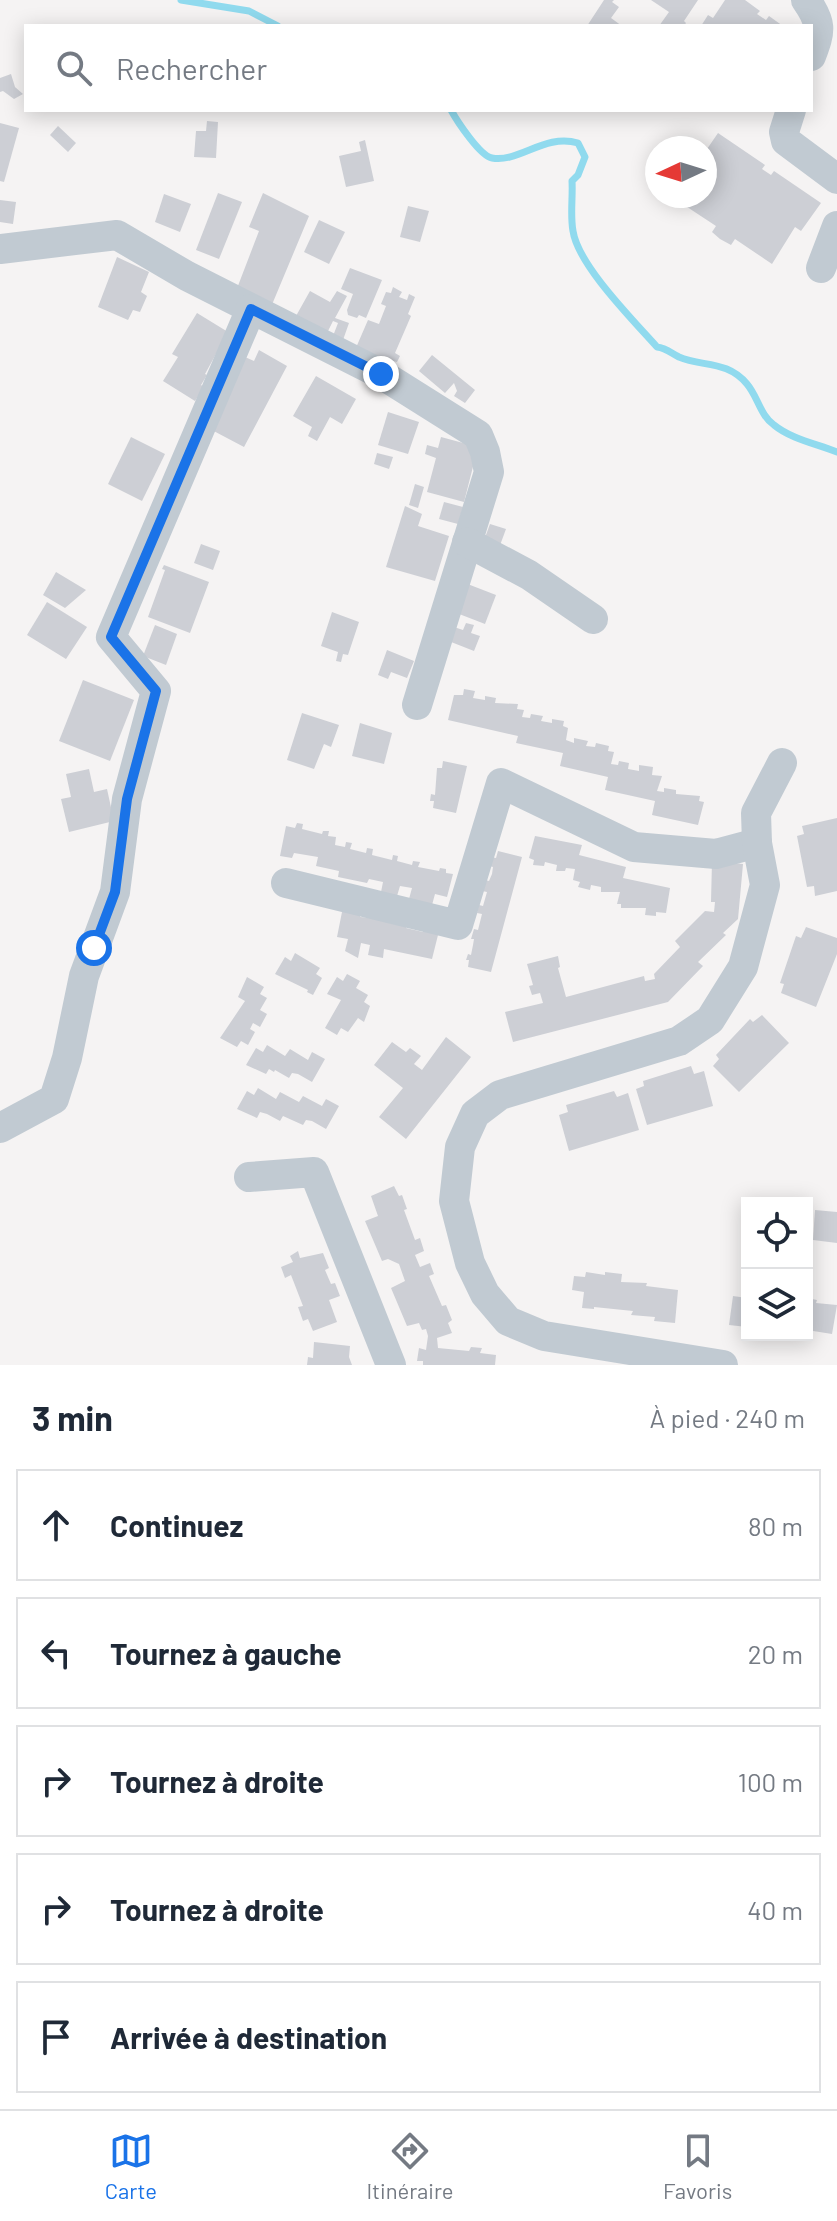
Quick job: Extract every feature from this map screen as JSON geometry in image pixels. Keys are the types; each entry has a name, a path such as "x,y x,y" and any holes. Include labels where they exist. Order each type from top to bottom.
{"street":[{"path":"806,0 819,19 813,50"},
{"path":"790,112 784,132 786,141 837,179"},
{"path":"821,268 837,226"},
{"path":"0,249 117,235 187,276 381,374 478,435 489,472 417,705"},
{"path":"0,1128 54,1099 67,1058 84,976 115,892 127,799 156,691 111,637 251,309"},
{"path":"467,542 529,575 593,619"},
{"path":"723,1365 544,1336 508,1321 485,1294 470,1263 454,1201 460,1147 475,1114 500,1095 679,1041 710,1020 743,967 765,885 757,843 756,813 782,763"},
{"path":"286,883 458,925 501,783 634,847 716,854 757,843"},
{"path":"249,1177 314,1172 391,1365"}],"building":[{"path":"604,0 614,0 612,2 619,7 611,18 619,24 588,24"},
{"path":"651,0 698,0 684,21 685,24 660,24 669,12"},
{"path":"725,0 745,0 760,11 757,14 766,20 769,16 780,24 702,24 708,15 713,18"},
{"path":"11,74 15,87 23,94 14,99 0,92 0,78"},
{"path":"207,121 218,122 216,158 194,157 196,131 206,131"},
{"path":"0,123 19,128 4,182 0,181"},
{"path":"58,126 76,143 68,152 50,135"},
{"path":"718,133 765,165 762,169 771,175 774,171 821,203 801,231 795,227 772,264 735,239 731,245 720,239 712,232 716,226 689,208 717,208"},
{"path":"365,140 374,181 346,187 339,156 361,151 359,142"},
{"path":"218,193 242,202 219,259 196,250"},
{"path":"263,193 309,216 271,307 236,291 259,231 249,227"},
{"path":"164,194 191,204 180,232 155,222"},
{"path":"0,200 16,202 13,224 0,222"},
{"path":"408,206 429,211 420,242 400,237"},
{"path":"319,220 345,232 329,264 304,252"},
{"path":"117,257 149,272 141,292 147,296 140,312 133,310 128,320 98,307"},
{"path":"350,268 382,280 366,318 348,315 353,294 341,289"},
{"path":"393,287 402,292 399,297 407,300 409,294 415,297 408,314 411,316 395,353 400,356 390,366 355,350 368,320 379,324 386,306 381,304 386,292 391,293"},
{"path":"310,291 330,302 337,291 347,296 335,318 349,323 343,340 333,336 338,323 333,321 327,333 296,316"},
{"path":"197,313 228,332 205,374 201,385 204,387 195,401 163,381 178,357 172,354"},
{"path":"259,350 287,366 244,447 208,428 245,357 254,361"},
{"path":"432,355 475,390 465,403 454,396 457,391 454,383 445,393 419,371"},
{"path":"316,376 356,399 342,424 330,417 317,441 308,436 312,427 293,416"},
{"path":"388,412 419,422 408,454 378,445"},
{"path":"131,437 165,454 142,501 108,484"},
{"path":"441,437 478,447 464,502 427,492 436,458 425,454 427,445 438,448"},
{"path":"377,453 393,457 389,469 374,464"},
{"path":"415,484 424,487 418,508 409,505"},
{"path":"444,502 463,507 458,524 439,519"},
{"path":"405,506 422,514 418,526 449,536 435,581 386,567"},
{"path":"490,524 506,529 499,548 483,543"},
{"path":"201,544 220,551 213,570 194,563"},
{"path":"164,565 209,582 190,633 148,617 165,570 162,569"},
{"path":"56,572 86,590 65,608 43,595"},
{"path":"465,583 496,595 485,624 454,612"},
{"path":"47,602 87,627 66,659 27,635"},
{"path":"332,612 359,622 348,655 343,654 341,662 336,661 338,652 321,646"},
{"path":"466,623 474,625 471,633 480,636 474,651 446,640 451,626 463,630"},
{"path":"155,625 177,634 166,665 143,656"},
{"path":"387,650 414,661 407,678 391,672 388,679 378,675"},
{"path":"83,680 134,700 110,761 59,741"},
{"path":"464,689 475,691 473,698 485,700 485,696 496,698 495,703 518,704 517,709 524,710 522,717 530,718 531,714 543,716 541,721 564,721 563,726 568,728 566,740 574,743 574,738 588,741 586,746 595,747 596,743 609,746 608,751 614,752 611,764 618,765 619,761 629,763 628,769 639,771 639,765 653,767 652,775 662,776 657,791 664,792 664,788 676,790 676,794 700,796 699,801 704,802 698,825 652,815 655,801 605,790 608,777 560,766 563,753 516,743 518,736 448,720 454,695 463,695"},
{"path":"302,713 339,725 331,747 324,744 314,769 287,760"},
{"path":"360,723 392,733 384,764 352,756"},
{"path":"443,761 467,766 456,813 433,808 434,801 430,801 431,794 435,795 437,768 442,768"},
{"path":"89,769 94,792 107,789 114,821 69,832 61,799 71,797 66,774"},
{"path":"837,818 837,891 815,896 814,886 807,887 797,836 804,834 802,826"},
{"path":"297,823 303,824 302,829 322,834 329,831 328,836 336,837 335,845 345,847 346,842 352,843 350,849 366,853 367,848 373,849 372,855 392,860 393,855 398,856 397,861 412,865 413,861 420,862 418,867 439,871 440,868 446,869 446,873 453,874 447,897 435,894 432,905 409,899 412,888 400,886 397,896 381,892 383,882 369,879 367,883 338,877 339,871 316,866 318,857 294,853 292,858 280,856 286,826 295,828"},
{"path":"535,836 582,845 579,855 626,867 623,878 670,888 666,913 645,915 646,908 621,908 621,904 617,904 620,892 601,892 601,887 591,885 590,890 578,887 580,882 573,880 575,869 556,871 557,865 545,862 544,866 533,865 534,860 529,858"},
{"path":"498,851 522,857 491,972 468,967 469,960 466,960 468,954 471,955 474,939 471,939 474,929 478,930 482,914 477,913 479,905 483,906 487,892 482,891 485,880 489,881 492,874 493,867 489,866 491,857 496,858"},
{"path":"712,861 743,864 738,919 698,962 703,966 668,1002 513,1042 505,1012 543,1003 540,993 532,995 529,986 533,985 527,964 558,956 566,997 644,976 645,981 655,979 654,974 680,947 675,941 705,911 714,912 715,902 711,902"},
{"path":"361,910 360,917 408,921 406,928 423,932 423,928 438,935 432,959 384,949 383,958 368,955 370,945 361,943 358,958 345,951 348,939 337,937 342,912"},
{"path":"806,927 837,938 837,954 816,1007 781,993 784,984 780,983 796,936 801,938"},
{"path":"295,953 320,968 316,974 322,978 313,995 275,974 285,957 291,961"},
{"path":"347,974 360,981 356,988 368,995 364,1002 370,1006 364,1022 358,1018 348,1032 341,1028 337,1035 325,1028 341,1000 327,994 337,977 343,981"},
{"path":"247,977 264,987 260,994 267,998 260,1010 267,1014 260,1027 253,1023 250,1029 255,1032 248,1045 241,1041 237,1047 220,1038 245,1001 238,997"},
{"path":"762,1015 789,1043 739,1092 713,1066 719,1059 716,1055 750,1019 753,1022"},
{"path":"446,1037 471,1057 406,1139 379,1117 403,1088 374,1065 392,1042 406,1052 410,1048 421,1056 414,1064 422,1070"},
{"path":"267,1045 285,1056 290,1049 308,1060 312,1052 325,1059 312,1082 298,1074 292,1073 289,1078 275,1070 269,1069 266,1074 246,1065 256,1048 263,1052"},
{"path":"691,1066 694,1074 704,1071 713,1106 647,1125 636,1089 644,1086 643,1081"},
{"path":"258,1088 276,1099 280,1092 299,1102 303,1096 322,1106 326,1099 339,1106 326,1129 312,1121 306,1120 303,1125 283,1116 280,1121 260,1112 257,1118 237,1109 247,1091 254,1095"},
{"path":"614,1091 617,1097 628,1093 639,1130 569,1151 559,1115 568,1112 566,1105"},
{"path":"394,1186 399,1196 402,1195 415,1240 420,1238 424,1251 415,1255 420,1267 430,1263 434,1274 429,1276 452,1320 448,1323 452,1333 437,1338 438,1348 469,1351 471,1347 482,1348 480,1353 496,1355 495,1365 423,1365 423,1361 417,1361 419,1348 426,1350 426,1329 422,1330 419,1323 407,1326 391,1288 405,1281 399,1264 388,1259 382,1261 365,1221 378,1216 371,1196"},
{"path":"815,1210 837,1212 837,1243 813,1240"},
{"path":"298,1251 300,1258 323,1253 329,1268 325,1270 340,1296 329,1300 337,1322 313,1331 308,1319 303,1321 298,1307 303,1306 291,1275 285,1278 281,1267 293,1262 290,1256"},
{"path":"586,1272 622,1274 621,1282 647,1283 646,1286 678,1290 675,1323 631,1315 633,1311 582,1308 584,1292 572,1290 574,1276 585,1277"},
{"path":"733,1296 741,1297 741,1326 729,1325"},
{"path":"813,1299 817,1300 816,1303 837,1305 832,1334 813,1331"},
{"path":"314,1342 350,1346 352,1365 307,1365 308,1357 313,1358"}],"waterway":[{"path":"181,0 249,11 274,24"},
{"path":"452,112 475,145 492,158 512,156 554,142 578,143 585,157 578,175 572,181 573,231 585,260 608,292 657,347 688,360 731,371 747,384 765,416 774,425 796,438 837,452"}],"route":[{"path":"94,948 115,892 127,799 156,691 111,637 251,309 381,374"}]}
